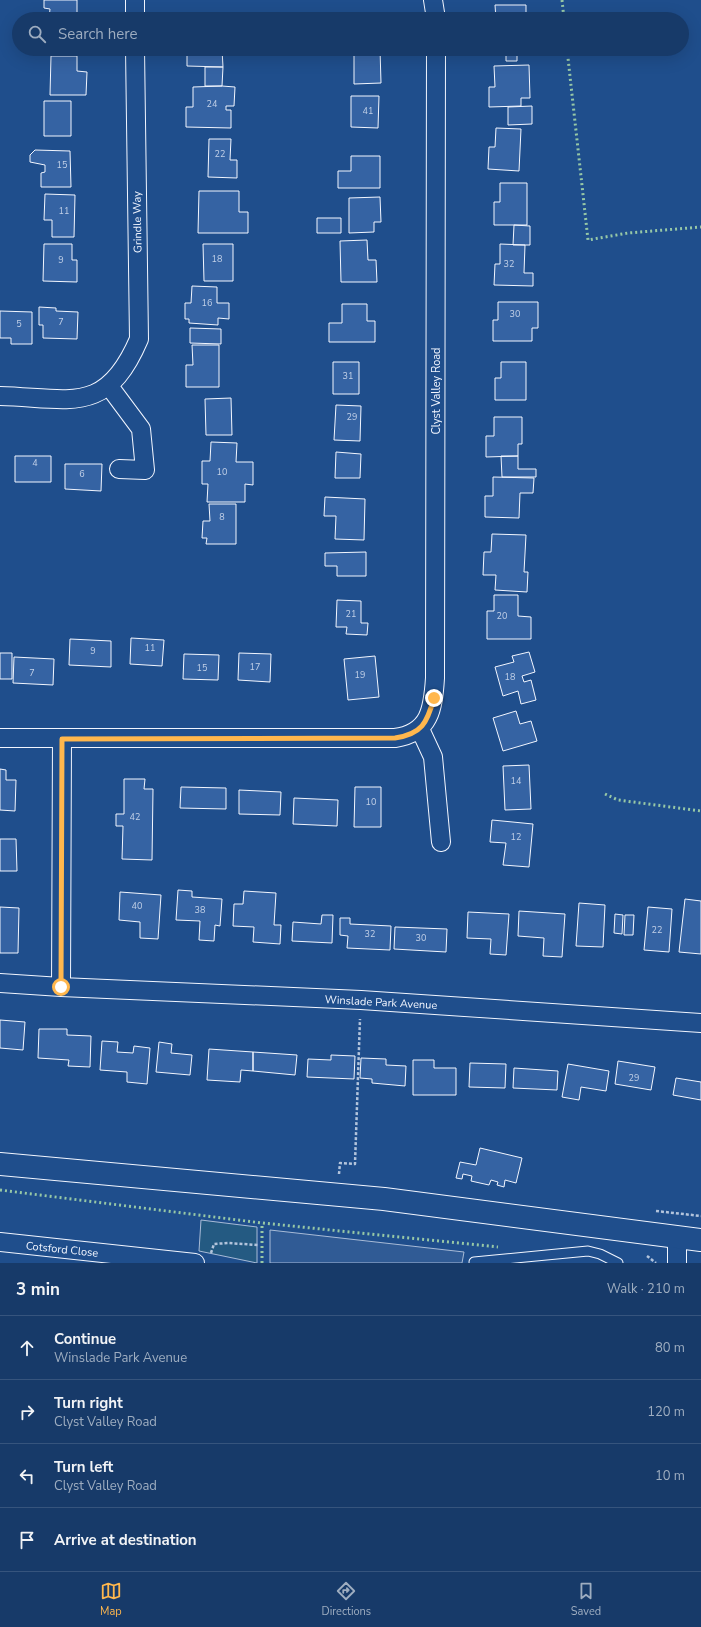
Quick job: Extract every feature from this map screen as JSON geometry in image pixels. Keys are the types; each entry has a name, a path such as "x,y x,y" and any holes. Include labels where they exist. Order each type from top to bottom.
{"main road":[{"path":"0,1164 384,1199 701,1240"}],"street":[{"path":"135,0 135,12"},
{"path":"433,0 435,12"},
{"name":"Grindle Way","path":"0,396 74,399 92,396 109,386 123,371 139,339 135,56"},
{"name":"Clyst Valley Road","path":"420,729 428,717 434,698 435,678 436,56"},
{"path":"109,386 141,429 153,470 119,469"},
{"path":"0,738 395,738 408,736 420,729 433,757 441,842"},
{"path":"61,987 62,739"},
{"name":"Winslade Park Avenue","path":"0,983 361,1000 701,1023"},
{"path":"677,1236 677,1263"},
{"name":"Cotsford Close","path":"0,1242 65,1256 202,1260"}],"lane":[{"path":"474,1262 577,1251 600,1254 618,1263"}],"path":[{"path":"340,1163 355,1164 361,1000"},
{"path":"202,1260 214,1244 228,1243 258,1245"}],"shaded area":[{"path":"201,1220 257,1227 257,1263 199,1251"},
{"path":"270,1230 464,1252 462,1263 270,1263"}],"building":[{"path":"44,0 77,0 77,12 50,12 50,9 44,8"},
{"path":"495,5 526,5 526,12 496,12"},
{"path":"51,56 77,56 77,71 87,72 86,95 50,95"},
{"path":"187,56 222,56 223,67 187,66"},
{"path":"354,56 380,56 381,83 354,84"},
{"path":"506,56 517,56 517,61 506,61"},
{"path":"529,65 530,98 521,98 521,106 489,107 489,87 495,87 494,66"},
{"path":"205,67 223,67 222,86 205,86"},
{"path":"193,87 235,87 234,106 226,106 226,110 231,110 231,128 186,127 186,107 193,107"},
{"path":"351,96 379,96 378,128 351,127"},
{"path":"44,101 71,101 71,136 44,136"},
{"path":"532,106 532,124 508,125 508,107"},
{"path":"496,128 521,129 519,171 488,169 489,147 495,147"},
{"path":"209,139 231,139 230,160 237,160 237,178 208,177"},
{"path":"35,150 70,151 71,187 41,187 41,173 45,172 45,165 30,162 30,155"},
{"path":"351,156 380,156 380,188 338,188 338,171 351,171"},
{"path":"500,183 527,183 527,225 494,225 494,202 500,202"},
{"path":"199,191 239,191 239,212 248,212 248,233 198,233"},
{"path":"45,194 75,195 74,237 52,237 52,220 44,220"},
{"path":"380,197 381,222 374,222 374,232 349,233 349,198"},
{"path":"317,218 341,218 341,233 317,233"},
{"path":"514,225 530,226 530,245 513,245"},
{"path":"367,240 368,260 376,260 377,282 341,282 340,241"},
{"path":"44,244 72,244 72,260 77,260 77,282 43,281"},
{"path":"203,244 233,244 233,281 204,281"},
{"path":"500,244 525,245 524,273 533,273 533,286 494,285 495,264 500,264"},
{"path":"192,286 217,287 217,303 229,303 229,319 218,318 218,325 189,323 189,319 185,319 185,303 191,303"},
{"path":"498,302 538,302 538,328 532,328 532,341 493,341 493,320 498,320"},
{"path":"342,304 367,304 367,321 375,321 375,342 329,342 329,323 342,323"},
{"path":"39,307 56,308 56,311 78,312 77,339 43,338 43,325 39,325"},
{"path":"0,311 32,312 32,344 11,344 11,338 0,338"},
{"path":"190,328 221,329 221,344 190,343"},
{"path":"192,345 219,345 219,387 186,387 186,365 193,365"},
{"path":"333,362 359,362 359,394 333,394"},
{"path":"501,362 526,362 526,400 495,400 495,378 501,378"},
{"path":"231,398 232,435 206,435 205,399"},
{"path":"336,405 361,406 360,441 334,440"},
{"path":"494,417 522,417 522,444 518,444 518,456 486,457 486,436 494,436"},
{"path":"211,442 237,443 236,462 253,462 253,485 245,484 245,502 207,502 208,484 202,484 202,461 210,461"},
{"path":"336,452 361,454 360,478 335,478"},
{"path":"15,456 51,456 51,482 15,482"},
{"path":"501,456 518,456 518,469 536,469 536,477 502,477"},
{"path":"65,464 102,464 101,491 65,489"},
{"path":"493,477 534,478 533,493 520,493 519,518 485,517 485,496 493,496"},
{"path":"325,497 365,499 364,540 335,539 336,516 324,516"},
{"path":"209,504 236,504 236,544 206,544 207,538 202,538 203,521 210,521"},
{"path":"492,534 526,535 524,572 528,572 527,592 495,590 496,575 483,575 484,552 491,552"},
{"path":"366,552 366,576 337,576 337,566 325,566 325,553"},
{"path":"494,595 518,595 518,616 531,617 531,639 487,639 487,611 494,611"},
{"path":"337,600 361,601 361,623 368,623 367,635 346,634 347,627 336,627"},
{"path":"131,638 164,640 162,666 130,664"},
{"path":"70,639 111,641 111,667 69,665"},
{"path":"529,652 535,672 522,676 524,682 531,680 536,700 521,704 518,691 503,696 495,667 514,662 512,656"},
{"path":"0,653 12,653 12,679 0,679"},
{"path":"239,653 271,654 270,682 238,680"},
{"path":"184,654 219,655 218,680 183,679"},
{"path":"375,656 379,697 348,700 344,659"},
{"path":"14,657 54,659 53,685 13,683"},
{"path":"516,711 520,724 531,721 537,741 503,751 493,718"},
{"path":"529,765 531,809 505,810 503,766"},
{"path":"0,769 6,770 6,780 16,780 15,811 0,810"},
{"path":"124,779 145,779 144,789 153,789 152,860 122,859 123,826 116,826 116,814 124,814"},
{"path":"181,787 226,788 226,809 180,808"},
{"path":"355,787 381,787 381,827 354,827"},
{"path":"239,790 281,792 280,815 239,814"},
{"path":"294,798 338,800 337,826 293,824"},
{"path":"492,820 533,824 529,867 503,865 506,843 490,842"},
{"path":"0,839 16,839 17,871 0,871"},
{"path":"178,890 192,891 192,897 222,899 220,926 215,925 214,941 199,940 200,921 176,920"},
{"path":"244,891 276,893 274,925 281,925 280,944 253,942 254,927 233,926 234,904 243,904"},
{"path":"120,892 161,895 158,939 140,938 140,922 119,920"},
{"path":"685,899 701,901 701,954 679,952"},
{"path":"579,903 605,905 603,947 576,946"},
{"path":"0,907 19,908 18,953 0,953"},
{"path":"648,907 672,909 669,952 644,950"},
{"path":"519,911 565,914 562,957 543,956 544,938 518,936"},
{"path":"468,912 509,914 506,955 490,954 491,939 467,938"},
{"path":"615,914 623,915 622,934 614,933"},
{"path":"322,915 333,915 332,943 292,941 293,922 321,924"},
{"path":"625,915 634,915 633,935 624,935"},
{"path":"340,918 350,918 350,924 391,926 390,950 347,948 348,936 340,935"},
{"path":"395,927 447,929 446,952 394,949"},
{"path":"0,1020 25,1022 23,1050 0,1048"},
{"path":"39,1029 67,1029 67,1035 91,1036 90,1067 68,1066 69,1060 38,1058"},
{"path":"102,1041 118,1042 117,1052 133,1053 134,1046 150,1048 147,1084 127,1082 127,1072 100,1070"},
{"path":"159,1042 172,1044 171,1053 192,1055 190,1075 156,1072"},
{"path":"209,1049 253,1052 253,1071 241,1070 240,1082 207,1080"},
{"path":"253,1052 297,1055 295,1075 253,1071"},
{"path":"331,1055 355,1056 354,1079 307,1077 308,1059 331,1060"},
{"path":"361,1058 386,1059 386,1065 406,1066 405,1086 372,1083 372,1079 360,1078"},
{"path":"413,1060 434,1060 434,1068 456,1068 456,1095 413,1095"},
{"path":"618,1061 655,1067 651,1090 615,1084"},
{"path":"470,1063 506,1064 505,1088 469,1087"},
{"path":"568,1064 609,1071 606,1091 581,1087 579,1100 562,1097"},
{"path":"514,1068 558,1071 557,1090 513,1088"},
{"path":"676,1078 701,1082 701,1100 673,1095"},
{"path":"480,1148 522,1158 516,1183 505,1180 504,1187 497,1185 498,1182 491,1180 489,1185 471,1181 472,1176 463,1174 462,1179 456,1178 460,1162 476,1165"}],"hedge":[{"path":"562,0 563,12"},
{"path":"568,56 588,240 628,233 701,227"},
{"path":"605,794 618,800 701,811"},
{"path":"0,1190 262,1223 498,1247"},
{"path":"262,1223 262,1263"}],"route":[{"path":"61,987 62,739 395,738 408,736 420,729 428,717 434,698"}]}
